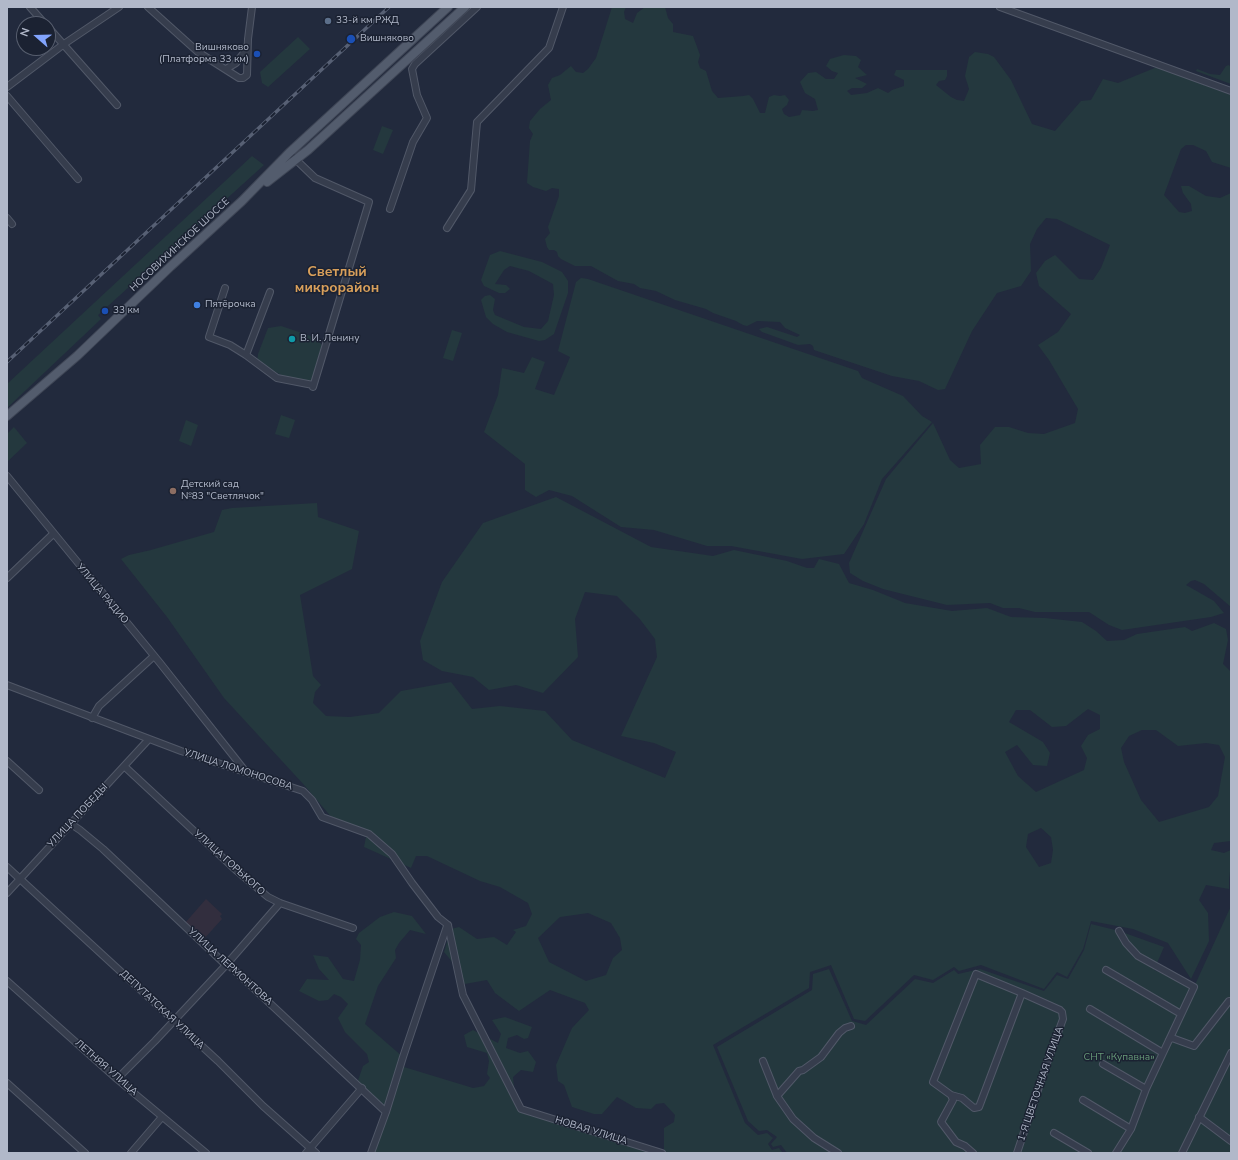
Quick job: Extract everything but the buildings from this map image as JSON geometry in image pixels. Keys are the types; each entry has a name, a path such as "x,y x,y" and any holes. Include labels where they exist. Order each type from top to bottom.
{"main road":[{"name":"НОСОВИХИНСКОЕ ШОССЕ","path":"7,416 77,356 171,266 242,201 289,153 448,7"},
{"name":"НОСОВИХИНСКОЕ ШОССЕ","path":"242,201 308,150 465,7"}],"street":[{"path":"30,7 38,16"},
{"path":"7,87 64,44 119,7"},
{"path":"148,7 198,52 226,68 239,78 247,75 248,39"},
{"path":"226,68 232,66 240,59 246,49 252,7"},
{"path":"390,209 413,142 427,118 417,96 412,69 415,64 477,7"},
{"path":"447,228 471,190 477,122 549,48 563,7"},
{"path":"1000,7 1231,91"},
{"path":"56,36 117,105"},
{"path":"7,96 78,179"},
{"path":"225,288 209,337 230,345 277,378 313,386 369,202 315,178 289,153"},
{"path":"7,218 12,224"},
{"path":"246,355 270,292"},
{"name":"УЛИЦА РАДИО","path":"7,476 154,656 246,773"},
{"path":"7,578 53,534"},
{"path":"92,718 99,706 154,656"},
{"name":"УЛИЦА ЛОМОНОСОВА","path":"7,685 181,751 303,791 312,800 322,817 369,834 392,854 438,917 448,925"},
{"name":"УЛИЦА ПОБЕДЫ","path":"7,893 149,739"},
{"path":"7,761 39,790"},
{"name":"УЛИЦА ГОРЬКОГО","path":"124,766 258,890 280,903 354,928"},
{"name":"УЛИЦА ЛЕРМОНТОВА","path":"72,824 103,850 226,965 362,1088 386,1112"},
{"name":"ДЕПУТАТСКАЯ УЛИЦА","path":"7,867 218,1061 263,1106 316,1153"},
{"path":"117,1079 226,965 280,903"},
{"path":"371,1153 448,925"},
{"name":"НОВАЯ УЛИЦА","path":"448,925 463,995 521,1109 662,1153"},
{"path":"1116,1153 1131,1129 1146,1089 1194,987 1138,956 1126,943 1119,931"},
{"path":"1106,970 1181,1014"},
{"path":"976,974 1022,993 980,1105 977,1108 974,1108 959,1096 951,1095 933,1082 976,974"},
{"name":"ЛЕТНЯЯ УЛИЦА","path":"7,981 117,1079 206,1153"},
{"name":"1-Я ЦВЕТОЧНАЯ УЛИЦА","path":"1017,1153 1064,1016 1060,1010 1022,993"},
{"path":"1169,1040 1172,1038 1194,1046 1229,1001 1231,1001"},
{"path":"1090,1009 1163,1053"},
{"path":"777,1096 799,1071 803,1070 821,1057 844,1028 851,1026"},
{"path":"1182,1153 1231,1053"},
{"path":"762,1062 777,1096 793,1118 814,1138 838,1153"},
{"path":"1103,1064 1146,1089"},
{"path":"7,1083 85,1153"},
{"path":"306,1153 362,1088"},
{"path":"951,1095 953,1100 941,1122 956,1142 965,1146 973,1153"},
{"path":"1083,1100 1131,1129"},
{"path":"131,1153 162,1117"},
{"path":"1199,1117 1231,1141"},
{"path":"1054,1133 1088,1153"}],"shaded area":[{"path":"206,899 222,914 220,916 222,919 203,940 185,923"}],"green space":[{"path":"612,7 626,7 624,12 625,19 633,23 637,13 645,7 665,7 668,18 673,24 673,32 693,36 700,55 698,62 700,68 706,71 712,91 718,98 749,95 753,99 760,113 765,113 769,97 774,95 785,95 789,100 787,105 782,109 784,114 789,117 800,115 802,110 818,110 815,99 805,93 800,82 808,73 816,72 826,79 834,79 838,73 832,71 826,66 830,59 844,55 856,56 861,60 858,67 867,75 855,78 867,84 862,88 852,88 847,91 851,95 867,93 878,88 888,93 904,86 904,80 894,75 896,70 947,70 945,80 939,81 936,85 951,97 964,101 969,89 965,76 969,57 975,52 988,54 994,57 1011,80 1032,124 1055,131 1081,101 1091,100 1103,79 1118,83 1157,67 1231,95 1231,168 1212,162 1206,151 1193,145 1186,145 1181,149 1164,195 1179,212 1185,213 1192,211 1191,204 1183,193 1181,186 1189,186 1206,196 1220,198 1231,193 1231,607 1204,584 1195,580 1186,585 1214,601 1224,613 1211,617 1122,630 1109,625 1089,612 1035,612 1019,608 1003,608 990,603 947,605 883,589 863,581 850,573 849,563 886,479 933,423 950,460 959,468 981,464 980,445 995,427 1009,427 1028,433 1044,434 1075,423 1078,409 1049,360 1038,345 1058,332 1071,314 1039,286 1036,273 1045,261 1055,255 1079,279 1093,280 1101,268 1110,245 1057,219 1046,218 1037,229 1030,244 1031,271 1021,286 997,293 972,331 945,389 938,390 919,381 892,376 814,350 813,346 810,344 798,345 762,332 759,329 767,327 797,337 800,335 785,328 780,322 757,321 747,326 743,325 706,309 675,300 656,291 618,281 591,266 575,266 561,259 554,250 549,250 545,239 550,233 548,227 559,196 559,189 552,188 546,191 533,187 527,183 530,141 533,134 529,128 530,121 540,109 551,100 548,85 552,78 560,75 571,66 576,72 583,73 596,58"},
{"path":"298,37 310,49 268,87 262,83 260,72"},
{"path":"1229,65 1231,68 1231,84 1196,71 1197,69 1210,74 1220,75 1226,66"},
{"path":"382,126 393,130 383,154 373,150"},
{"path":"252,156 264,165 98,315 101,319 7,408 7,384"},
{"path":"500,251 542,262 562,272 568,281 568,293 554,334 545,340 539,341 507,332 493,324 486,317 481,300 485,296 490,295 495,299 493,310 495,315 524,327 541,329 548,321 554,295 553,284 529,271 510,266 504,270 495,284 506,285 510,289 505,293 499,293 484,286 481,280 490,255"},
{"path":"581,278 588,279 858,371 862,378 903,396 922,416 932,422 882,479 864,524 844,554 802,559 731,546 707,546 654,530 621,527 572,496 549,490 536,497 525,490 525,464 484,432 498,395 502,368 524,373 532,357 545,362 535,389 554,395 570,357 558,351 576,282"},
{"path":"281,326 315,338 323,346 312,381 301,382 287,378 257,362 258,354 268,328"},
{"path":"452,330 462,333 453,361 443,358"},
{"path":"281,415 295,420 289,438 275,434"},
{"path":"186,420 198,425 191,446 179,441"},
{"path":"14,427 27,443 7,462 7,434"},
{"path":"556,497 651,547 713,556 734,550 787,561 807,568 814,568 819,559 839,564 849,583 873,590 905,603 952,611 987,608 1011,617 1045,618 1082,622 1096,631 1107,641 1124,640 1137,634 1185,627 1192,631 1214,623 1226,629 1228,640 1223,664 1231,672 1231,841 1214,843 1211,850 1224,853 1231,850 1229,889 1206,885 1199,900 1208,913 1209,941 1191,979 1168,943 1133,929 1091,921 1083,949 1067,977 1057,972 1044,989 981,965 959,971 954,967 933,980 914,975 865,1021 854,1019 831,965 810,972 809,988 713,1045 745,1123 758,1135 767,1133 773,1138 768,1144 772,1150 779,1148 783,1153 664,1153 664,1128 674,1122 675,1115 664,1103 656,1104 651,1109 636,1108 617,1097 602,1114 594,1114 572,1107 564,1085 558,1081 556,1065 572,1028 589,1010 585,1003 550,990 519,1011 495,993 487,980 465,984 458,979 454,964 444,952 451,929 459,927 477,939 494,937 507,945 516,932 513,930 526,926 532,914 528,903 500,887 480,881 427,856 416,856 411,868 364,847 366,837 338,825 305,786 224,698 167,617 121,559 129,555 214,532 222,510 232,508 317,503 318,517 359,531 352,569 300,595 313,676 321,685 315,692 313,703 326,716 350,717 379,713 401,691 451,682 472,709 500,706 545,711 572,740 665,778 676,752 654,743 621,736 657,657 655,639 639,618 617,596 585,592 575,619 578,657 543,693 516,685 489,690 473,677 442,671 423,660 420,641 442,582 483,523","holes":["1088,709 1100,715 1100,729 1088,735 1081,746 1087,758 1084,770 1036,792 1018,776 1005,752 1017,745 1033,765 1047,766 1050,753 1043,742 1009,722 1016,710 1030,710 1052,727 1066,726","1142,730 1156,730 1178,746 1206,743 1219,745 1225,757 1218,796 1209,807 1159,822 1141,800 1124,762 1121,748 1129,736","1041,828 1051,837 1053,850 1051,863 1039,867 1026,847 1028,834","588,913 611,923 620,938 622,950 613,958 606,975 586,981 549,962 538,938 560,917"]},
{"name":"СНТ «Купавна»","path":"1231,906 1231,1153 787,1153 781,1145 773,1147 771,1144 777,1137 767,1130 759,1131 748,1121 717,1047 812,990 813,974 829,969 852,1021 866,1025 915,979 933,983 954,970 958,974 980,969 1044,991 1057,975 1068,979 1084,950 1091,924 1119,931 1164,947 1154,970 1194,987"},
{"path":"394,912 412,916 426,934 410,930 399,943 395,950 396,958 378,986 365,1024 403,1057 404,1067 473,1088 484,1086 490,1078 487,1074 489,1061 487,1053 467,1047 464,1035 473,1030 498,1043 501,1034 492,1020 505,1017 532,1027 528,1038 524,1039 517,1035 508,1038 506,1048 520,1053 528,1051 536,1062 533,1072 521,1070 513,1077 516,1108 523,1112 652,1153 369,1153 383,1115 363,1091 356,1086 363,1066 369,1062 367,1054 345,1032 338,1018 348,1004 341,997 334,994 328,1000 319,1001 299,991 307,979 329,980 319,969 313,955 328,957 343,979 354,981 360,960 361,945 356,939 359,933 380,917"}],"railway":[{"path":"7,362 389,7"}],"place":[{"name":"33-й км РЖД","path":"328,21"},
{"name":"Вишняково","path":"351,39"},
{"name":"Вишняково (Платформа 33 км)","path":"257,54"},
{"name":"Пятёрочка","path":"197,305"},
{"name":"33 км","path":"105,311"},
{"name":"В. И. Ленину","path":"292,339"},
{"name":"Детский сад №83 \"Светлячок\"","path":"173,491"}],"district":[{"name":"Светлый микрорайон","path":"337,282"}]}
